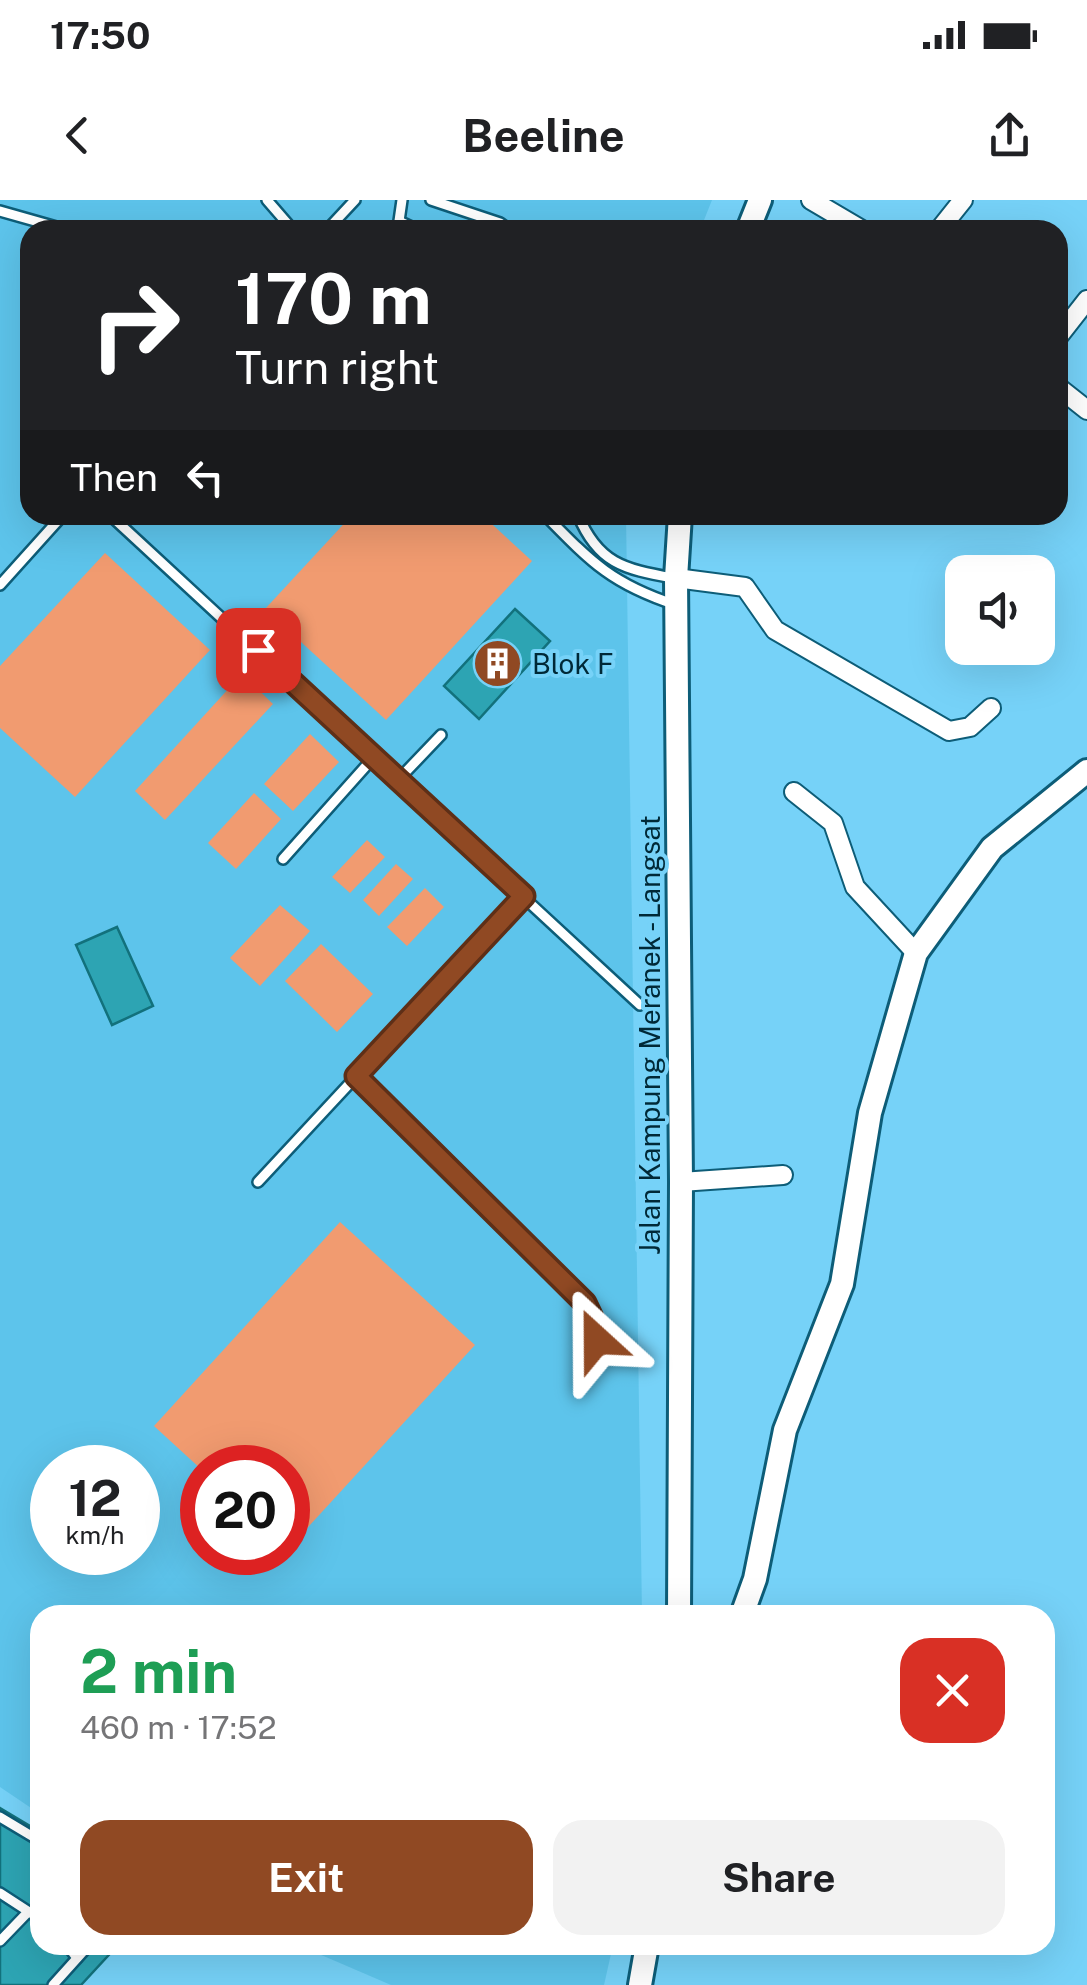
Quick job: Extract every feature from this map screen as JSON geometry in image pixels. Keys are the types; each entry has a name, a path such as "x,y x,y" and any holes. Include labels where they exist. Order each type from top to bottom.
{"main road":[{"name":"Jalan Kampung Meranek - Langsat","path":"679,525 676,578 681,1182 679,1605"},
{"path":"746,1605 755,1579 786,1430 842,1284 870,1113 916,953 992,848 1087,771"},
{"path":"640,1985 645,1955"}],"street":[{"path":"811,200 845,220"},
{"path":"947,220 963,200"},
{"path":"1068,324 1087,300"},
{"path":"676,578 745,586 775,630 949,731 970,728 991,708"},
{"path":"794,792 833,824 854,887 916,953"},
{"path":"681,1182 784,1174"}],"lane":[{"path":"266,200 284,220"},
{"path":"336,220 354,200"},
{"path":"431,200 491,220"},
{"path":"0,211 32,220"},
{"path":"0,585 54,525"},
{"path":"121,525 640,1005"},
{"path":"555,525 617,582 678,606"},
{"path":"582,525 591,544 610,560 645,573 676,578"},
{"path":"572,542 584,531"},
{"path":"399,779 441,735"},
{"path":"283,859 374,757"},
{"path":"258,1182 524,896"},
{"path":"356,1076 590,1310 597,1340 584,1368"},
{"path":"0,1817 30,1835"},
{"path":"0,1893 28,1912 0,1941"},
{"path":"53,1985 81,1955"}],"shaded area":[{"path":"0,200 712,200 704,220 20,220 20,525 626,525 642,1605 30,1605 30,1807 0,1787"},
{"path":"343,525 493,525 532,561 386,720 265,609"},
{"path":"105,553 210,650 75,797 0,728 0,666"},
{"path":"242,674 273,704 165,820 135,791"},
{"path":"310,734 339,762 293,811 264,784"},
{"path":"254,793 281,819 236,869 208,843"},
{"path":"367,840 385,857 350,893 332,877"},
{"path":"396,864 413,879 379,916 363,900"},
{"path":"425,888 444,907 407,946 387,927"},
{"path":"280,905 310,931 260,986 230,958"},
{"path":"321,944 373,994 337,1032 285,981"},
{"path":"340,1222 475,1345 310,1525 310,1445 180,1445 180,1450 154,1426"},
{"path":"321,1955 611,1955 604,1985 391,1985"}],"building":[{"name":"Blok F","path":"515,609 550,641 479,719 444,686"},
{"path":"117,927 153,1006 112,1025 76,945"},
{"path":"0,1808 30,1826 30,1955 109,1955 81,1985 0,1985"}],"place":[{"name":"Blok F","path":"497,664"}],"route":[{"path":"258,650 524,896 356,1076 585,1303 596,1326 597,1340"}]}
